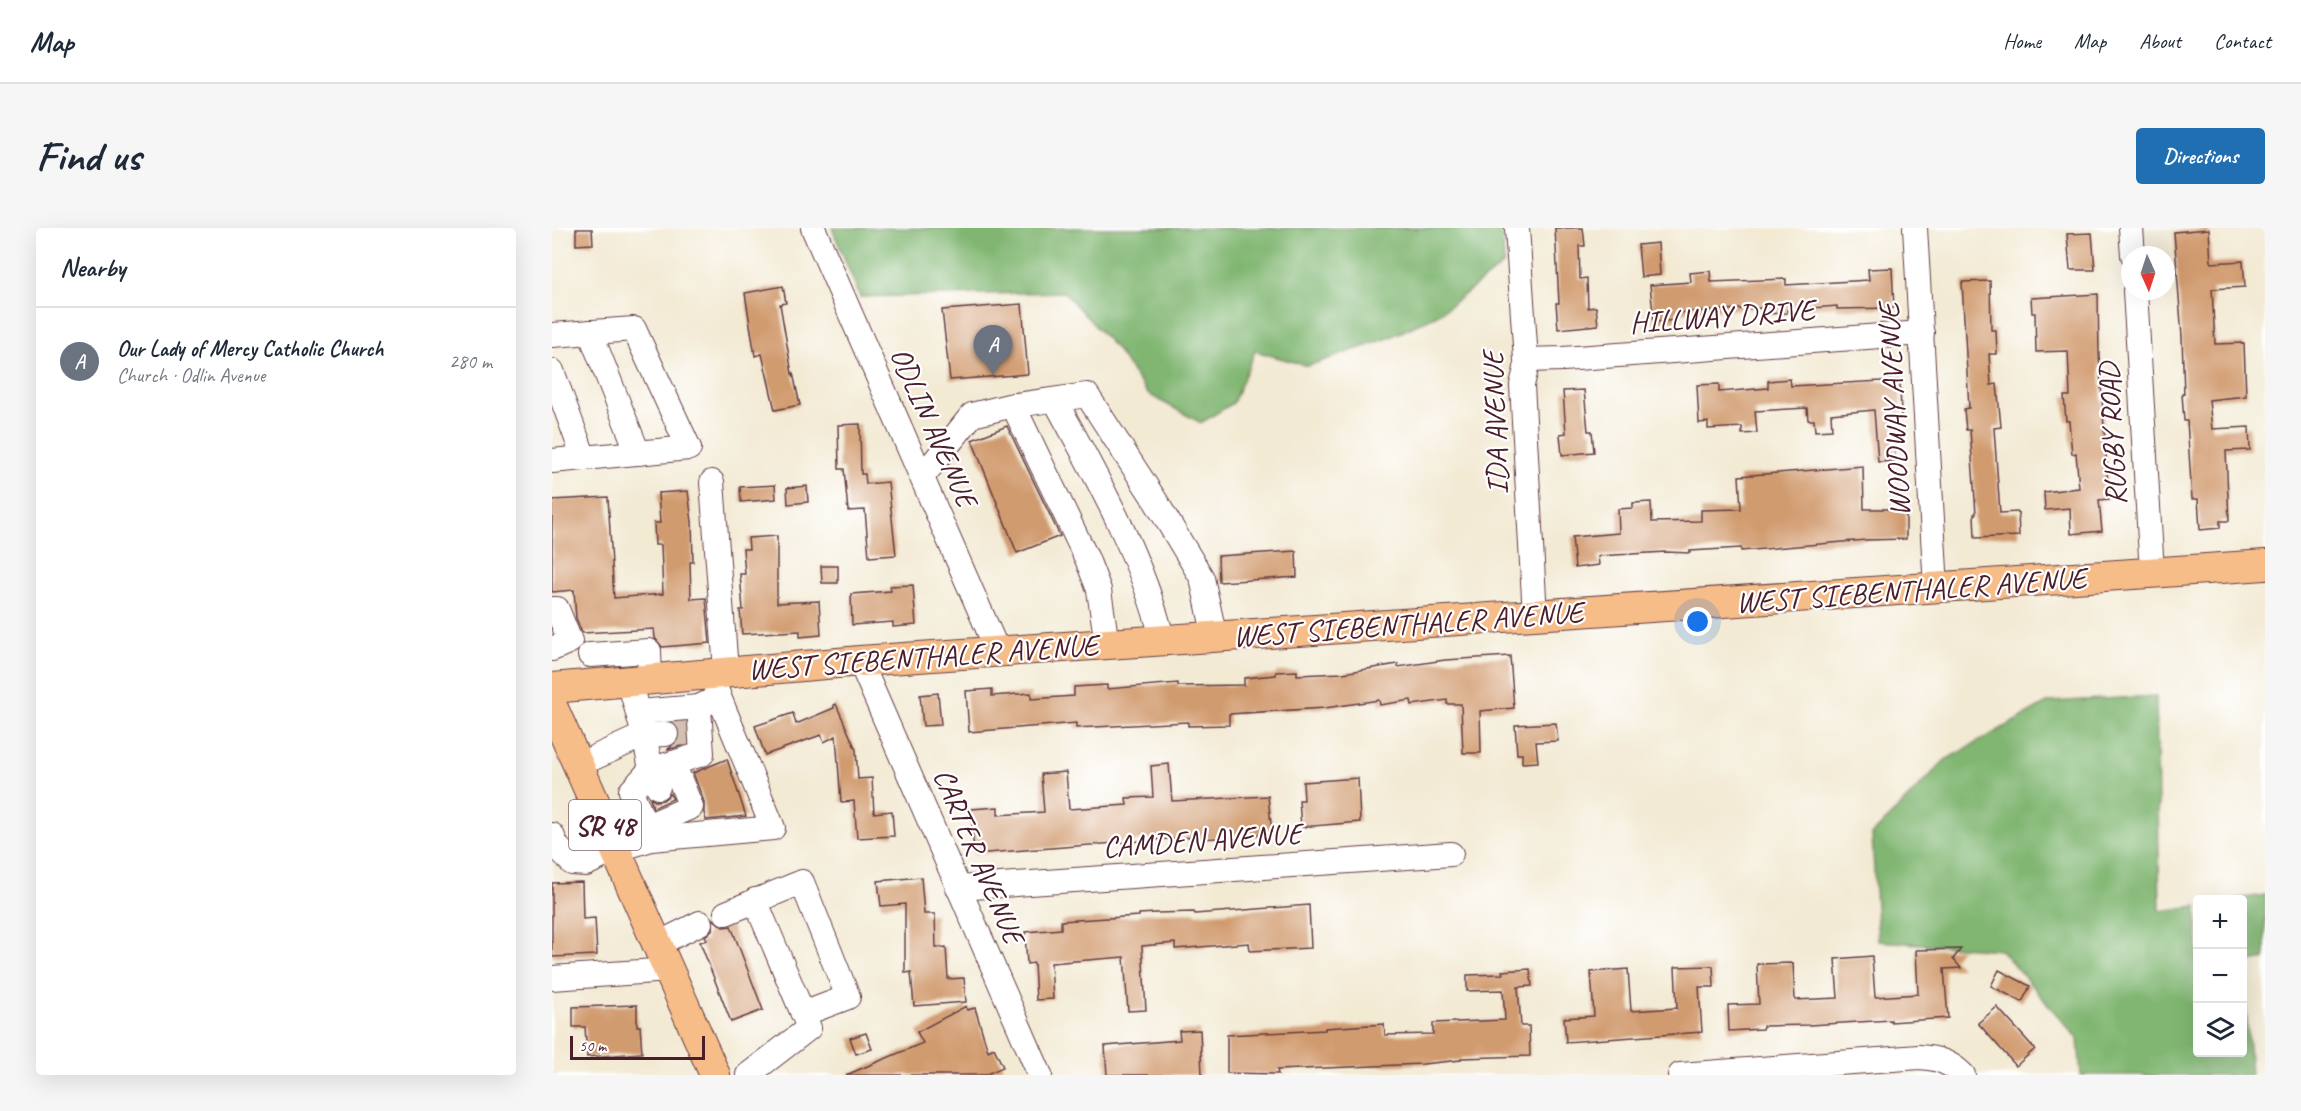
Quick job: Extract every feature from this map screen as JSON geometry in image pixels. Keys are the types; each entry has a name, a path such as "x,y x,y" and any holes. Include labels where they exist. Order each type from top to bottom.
{"main road":[{"name":"WEST SIEBENTHALER AVENUE","path":"552,688 591,670 639,680 714,687 860,661 2265,565"},
{"name":"SR 48","path":"552,706 715,1075"}],"street":[{"name":"ODLIN AVENUE","path":"813,228 998,652"},
{"name":"IDA AVENUE","path":"1517,228 1526,360 1522,385 1535,616"},
{"name":"WOODWAY AVENUE","path":"1915,228 1936,588"},
{"path":"2131,228 2132,246"},
{"name":"RUGBY ROAD","path":"2136,300 2152,573"},
{"path":"552,335 634,329 689,448 552,461"},
{"path":"590,332 638,453"},
{"name":"HILLWAY DRIVE","path":"1526,360 1922,333"},
{"path":"552,371 584,458"},
{"path":"922,477 972,415 1013,405 1087,395 1202,578 1215,638"},
{"path":"1055,400 1126,535 1153,602 1163,641"},
{"path":"1013,405 1087,559 1099,590 1107,645"},
{"path":"649,833 773,828 714,687 711,482"},
{"path":"552,609 557,609 561,645 591,670"},
{"name":"CARTER AVENUE","path":"860,661 1040,1075"},
{"path":"552,835 572,863 586,864 649,833 669,814 691,807 660,773 655,735 638,712 639,680"},
{"path":"638,712 714,687"},
{"path":"649,833 631,791 660,773 702,754 696,733 714,687"},
{"path":"578,765 655,735"},
{"name":"CAMDEN AVENUE","path":"958,888 1451,854"},
{"path":"726,913 802,882 848,997 806,1021 747,1075"},
{"path":"755,900 806,1021"},
{"path":"552,978 664,957 700,923"},
{"path":"1680,1075 1919,1057 1954,1068"}],"green space":[{"path":"832,228 1502,228 1504,264 1439,314 1386,339 1308,366 1255,351 1233,403 1201,423 1148,394 1116,349 1064,292 860,297"},
{"path":"2156,696 2160,911 2193,907 2193,1057 2247,1057 2247,1023 2251,1075 2081,1075 2078,1039 2001,950 1878,941 1872,835 1945,760 2049,702"},
{"path":"2265,895 2265,959 2247,962 2247,949 2247,897"}],"building":[{"path":"1555,228 1583,228 1585,246 1579,246 1580,279 1587,278 1588,308 1596,307 1598,325 1558,329"},
{"path":"576,229 592,229 593,244 576,245"},
{"path":"2209,229 2211,263 2243,261 2245,287 2212,289 2215,344 2244,343 2246,396 2209,400 2212,429 2249,427 2250,450 2226,451 2229,521 2220,521 2220,528 2200,530 2198,499 2192,499 2187,421 2184,421 2182,337 2174,232"},
{"path":"2092,233 2095,270 2070,270 2067,234"},
{"path":"1658,243 1660,275 1641,277 1638,245"},
{"path":"1892,268 1894,308 1837,309 1837,306 1763,314 1763,308 1723,310 1676,313 1677,320 1654,322 1650,285 1691,282 1690,273 1710,271 1711,282 1786,279 1786,285 1869,280 1868,269"},
{"path":"1990,281 1991,330 1996,330 1997,354 1989,354 1991,385 1997,384 2001,427 1994,428 2000,513 2018,512 2019,536 1975,538 1974,514 1976,514 1970,430 1966,430 1964,409 1969,408 1962,282"},
{"path":"783,286 786,303 780,304 792,374 800,405 775,410 762,354 755,356 745,293"},
{"path":"2098,294 2099,355 2109,499 2099,500 2102,531 2071,534 2070,508 2045,510 2044,492 2079,488 2076,453 2072,454 2069,421 2066,421 2064,396 2070,396 2068,351 2036,352 2035,313 2032,313 2031,298"},
{"path":"1022,304 1028,374 950,380 942,310"},
{"path":"1790,379 1791,386 1900,380 1901,418 1893,419 1895,461 1878,462 1874,410 1831,414 1832,430 1815,431 1814,420 1808,420 1807,408 1755,411 1757,433 1742,434 1742,427 1708,429 1708,422 1699,423 1697,385 1719,384 1719,392 1768,388 1768,381"},
{"path":"1584,390 1588,431 1592,431 1594,452 1562,455 1560,434 1566,433 1563,391"},
{"path":"860,424 861,474 865,474 866,484 888,482 896,555 869,557 865,510 848,511 844,469 839,469 838,425"},
{"path":"1007,426 1060,536 1017,553 972,440"},
{"path":"1863,466 1864,509 1906,509 1906,539 1866,540 1741,551 1741,548 1690,551 1690,553 1598,556 1599,565 1575,568 1572,537 1619,533 1618,509 1633,508 1633,503 1651,502 1652,522 1701,521 1701,510 1741,509 1739,476"},
{"path":"775,485 776,499 741,502 740,487"},
{"path":"807,486 808,502 788,504 787,488"},
{"path":"688,491 692,522 691,599 706,598 710,643 662,647 655,638 654,629 582,633 576,618 574,590 552,592 552,500 608,497 614,598 663,594 661,545 655,545 654,523 660,523 658,493"},
{"path":"777,536 777,603 819,601 821,635 800,637 800,631 742,634 740,574 745,574 743,549 749,549 748,538"},
{"path":"1296,551 1297,577 1219,582 1218,556"},
{"path":"821,566 838,566 838,583 822,583"},
{"path":"913,585 916,625 893,627 893,622 852,625 851,594 891,591 890,586"},
{"path":"1510,656 1514,708 1480,711 1481,753 1463,753 1461,704 1447,704 1447,700 1412,705 1411,700 1380,705 1379,700 1325,708 1229,714 1229,725 1188,726 1188,722 1076,728 1076,723 969,732 966,691 992,689 992,696 1031,693 1031,699 1074,696 1074,687 1107,685 1107,689 1178,683 1178,686 1244,685 1244,678 1276,675 1276,672 1297,671 1297,675 1343,673 1398,664 1398,667 1445,660"},
{"path":"938,693 941,725 923,726 920,695"},
{"path":"836,704 856,750 858,779 872,778 874,813 892,811 894,836 857,838 854,801 841,802 836,736 824,742 821,735 765,755 755,726 793,713 796,724 834,708"},
{"path":"686,722 687,744 667,750 679,740 680,733 675,723"},
{"path":"1556,723 1558,741 1536,742 1538,762 1522,763 1522,754 1517,754 1515,725"},
{"path":"727,759 746,816 706,820 704,802 693,773"},
{"path":"1169,764 1172,801 1268,796 1272,833 1220,839 1194,839 1193,837 974,854 971,809 998,807 998,815 1044,812 1041,774 1066,772 1069,809 1127,805 1126,798 1153,797 1151,766"},
{"path":"1358,778 1360,822 1301,827 1299,800 1304,800 1303,782"},
{"path":"670,794 673,799 653,808 650,798 655,801 663,800"},
{"path":"921,877 924,914 935,914 936,948 946,947 948,979 964,978 966,1002 914,1006 911,972 905,973 905,904 881,906 878,881"},
{"path":"582,882 583,919 595,918 597,955 552,957 552,883"},
{"path":"1309,905 1311,948 1250,951 1249,943 1175,949 1175,943 1142,946 1146,1010 1128,1011 1124,957 1051,963 1053,999 1036,1000 1034,963 1027,964 1025,932 1061,929 1061,921 1139,916 1139,914 1194,912 1195,914"},
{"path":"713,919 723,927 731,926 763,1010 731,1022 700,942 707,940 705,936 712,930"},
{"path":"1961,949 1953,959 1961,968 1944,969 1948,1018 1763,1026 1762,1029 1729,1031 1728,1005 1759,1004 1757,964 1793,963 1795,1000 1838,998 1835,959 1872,956 1875,997 1918,994 1916,950"},
{"path":"1713,966 1714,987 1699,987 1702,1032 1566,1042 1564,1018 1594,1016 1591,972 1628,969 1631,1011 1677,1008 1675,967"},
{"path":"1530,969 1532,986 1518,987 1521,1026 1529,1026 1530,1056 1461,1058 1461,1060 1423,1064 1277,1070 1278,1074 1227,1073 1227,1035 1325,1030 1325,1028 1384,1024 1385,1035 1433,1034 1433,1023 1505,1020 1503,990 1467,991 1467,975 1503,974 1502,971"},
{"path":"1999,970 2030,986 2022,1002 1991,986"},
{"path":"637,1005 637,1026 640,1026 642,1053 587,1057 585,1027 573,1027 573,1007"},
{"path":"966,1006 967,1010 975,1008 988,1051 994,1048 1003,1067 985,1075 846,1075 923,1043 917,1032"},
{"path":"1997,1007 2035,1049 2016,1066 1978,1023"},
{"path":"1200,1030 1202,1075 1107,1075 1105,1046 1180,1040 1179,1031"},
{"path":"866,1033 872,1049 856,1054 850,1038"}],"tunnel":[{"path":"666,734 692,733"}],"place":[{"name":"Our Lady of Mercy Catholic Church","path":"993,375"}]}
